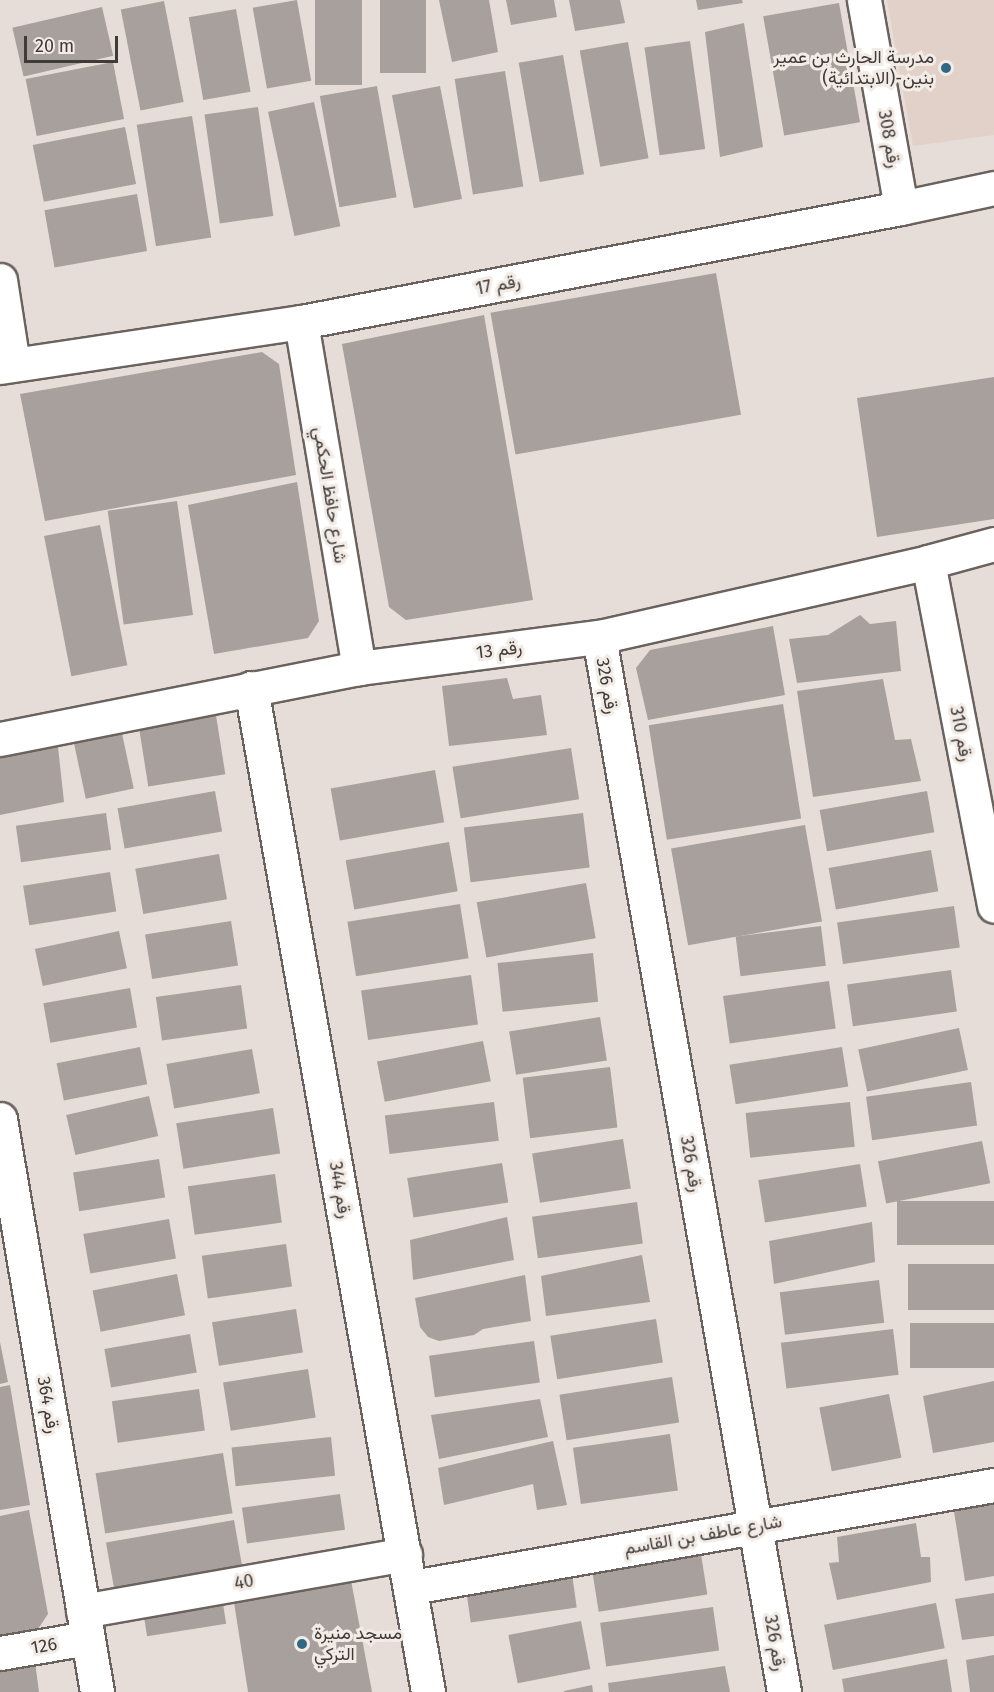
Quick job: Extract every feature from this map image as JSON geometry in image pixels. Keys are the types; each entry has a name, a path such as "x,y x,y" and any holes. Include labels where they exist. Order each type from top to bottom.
{"street":[{"name":"رقم 308","path":"864,0 901,208"},
{"name":"رقم 17","path":"6,365 301,322 901,208 994,188"},
{"path":"0,280 6,365"},
{"name":"شارع حافظ الحكمي","path":"301,322 359,668"},
{"name":"رقم 13","path":"0,740 359,668 599,637 928,562 994,544"},
{"name":"رقم 310","path":"928,562 994,906"},
{"name":"رقم 326","path":"599,637 784,1692"},
{"name":"رقم 344","path":"251,688 412,1587 428,1692"},
{"name":"رقم 364","path":"0,1119 97,1692"},
{"name":"شارع عاطف بن القاسم","path":"412,1587 994,1485"},
{"name":"40","path":"86,1624 405,1554"},
{"name":"126","path":"0,1653 86,1624"}],"shaded area":[{"name":"مدرسة الحارث بن عمير (الابتدائية)-بنين","path":"887,0 994,0 994,135 913,146"}],"building":[{"path":"297,0 311,81 267,89 253,8"},
{"path":"315,0 362,0 362,85 315,85"},
{"path":"380,0 426,0 426,73 380,73"},
{"path":"439,0 489,0 498,52 452,62"},
{"path":"506,0 554,0 557,17 511,25"},
{"path":"569,0 620,0 625,23 575,31"},
{"path":"696,0 742,0 743,3 698,10"},
{"path":"164,1 184,102 140,111 121,9"},
{"path":"839,3 860,122 784,136 763,16"},
{"path":"102,7 113,56 24,76 12,28"},
{"path":"236,9 251,92 203,100 189,17"},
{"path":"744,23 763,147 720,157 705,32"},
{"path":"690,41 705,149 660,155 644,47"},
{"path":"628,42 648,158 600,167 580,51"},
{"path":"563,55 584,174 540,182 519,63"},
{"path":"113,62 124,119 37,136 26,79"},
{"path":"505,71 523,187 473,195 455,79"},
{"path":"377,86 397,197 340,207 320,96"},
{"path":"440,86 462,199 414,208 392,95"},
{"path":"314,102 340,226 294,236 268,112"},
{"path":"258,107 273,216 220,223 205,115"},
{"path":"192,116 211,237 156,246 137,125"},
{"path":"125,127 136,184 44,202 33,145"},
{"path":"137,194 147,251 54,267 44,210"},
{"path":"716,273 741,415 515,455 490,313"},
{"path":"484,315 533,600 406,620 389,607 342,344"},
{"path":"262,352 279,364 296,475 45,521 20,394"},
{"path":"994,377 994,519 877,537 857,398"},
{"path":"297,482 319,621 308,638 214,654 188,505"},
{"path":"177,501 193,615 124,625 108,511"},
{"path":"100,525 127,665 71,676 44,536"},
{"path":"860,615 870,624 896,621 901,671 797,683 789,639 828,635"},
{"path":"773,626 785,695 648,720 636,668 650,650"},
{"path":"507,678 513,699 541,695 547,735 449,746 442,686"},
{"path":"883,679 895,740 911,739 921,781 813,797 797,691"},
{"path":"783,704 801,819 667,840 649,725"},
{"path":"215,709 225,774 148,786 138,721"},
{"path":"120,724 134,789 86,799 72,734"},
{"path":"57,738 64,802 0,815 0,757"},
{"path":"571,748 579,799 461,818 452,767"},
{"path":"435,770 444,822 340,841 331,788"},
{"path":"215,791 222,831 125,849 118,808"},
{"path":"927,791 934,832 827,851 820,810"},
{"path":"106,813 111,850 21,862 16,826"},
{"path":"583,813 590,868 471,882 464,828"},
{"path":"805,825 822,922 688,945 671,849"},
{"path":"449,842 458,891 354,909 346,860"},
{"path":"931,850 938,891 836,909 829,868"},
{"path":"219,854 227,899 143,914 135,869"},
{"path":"110,872 116,912 29,925 23,886"},
{"path":"586,883 596,938 486,957 477,902"},
{"path":"460,904 469,958 356,976 347,922"},
{"path":"954,906 960,948 843,964 837,922"},
{"path":"231,921 238,965 152,979 145,935"},
{"path":"821,926 826,966 741,976 736,936"},
{"path":"119,931 127,968 43,986 35,949"},
{"path":"593,953 598,1002 503,1012 498,963"},
{"path":"951,970 957,1012 853,1026 847,985"},
{"path":"471,975 478,1025 368,1040 361,990"},
{"path":"829,981 836,1029 730,1043 723,996"},
{"path":"241,985 247,1029 162,1041 156,997"},
{"path":"130,988 137,1027 50,1043 43,1003"},
{"path":"600,1017 607,1060 516,1075 509,1031"},
{"path":"959,1028 968,1070 867,1091 858,1049"},
{"path":"483,1041 491,1081 385,1102 377,1062"},
{"path":"140,1047 147,1084 64,1101 57,1063"},
{"path":"842,1047 848,1087 736,1104 729,1065"},
{"path":"252,1049 260,1093 174,1108 166,1064"},
{"path":"610,1067 617,1128 530,1138 523,1078"},
{"path":"971,1082 977,1126 872,1140 866,1097"},
{"path":"149,1096 158,1136 75,1155 66,1115"},
{"path":"494,1102 499,1141 390,1154 385,1115"},
{"path":"850,1102 855,1147 750,1158 746,1113"},
{"path":"273,1108 280,1153 183,1169 176,1123"},
{"path":"623,1139 631,1188 540,1203 532,1153"},
{"path":"982,1141 990,1183 886,1203 878,1161"},
{"path":"159,1159 165,1198 79,1211 73,1173"},
{"path":"502,1163 508,1203 413,1218 407,1178"},
{"path":"860,1164 867,1206 765,1223 758,1180"},
{"path":"275,1174 282,1223 195,1235 188,1186"},
{"path":"897,1201 994,1201 994,1245 897,1245"},
{"path":"637,1202 643,1244 538,1258 532,1217"},
{"path":"507,1217 514,1260 413,1280 410,1240"},
{"path":"169,1219 176,1258 90,1273 83,1234"},
{"path":"872,1222 875,1262 774,1284 769,1241"},
{"path":"286,1244 292,1287 208,1298 202,1256"},
{"path":"642,1255 650,1302 546,1316 541,1276"},
{"path":"908,1264 994,1264 994,1310 908,1310"},
{"path":"177,1274 185,1315 101,1332 93,1290"},
{"path":"525,1275 531,1321 483,1329 474,1335 439,1341 428,1337 420,1327 415,1298"},
{"path":"879,1280 884,1323 785,1335 780,1292"},
{"path":"296,1309 303,1352 219,1366 212,1322"},
{"path":"656,1319 663,1362 557,1379 550,1336"},
{"path":"910,1323 994,1323 994,1368 910,1368"},
{"path":"893,1329 899,1375 786,1388 781,1343"},
{"path":"190,1334 197,1372 111,1388 104,1349"},
{"path":"534,1341 540,1383 435,1397 429,1356"},
{"path":"0,1342 8,1382 0,1384"},
{"path":"308,1369 316,1417 231,1431 223,1382"},
{"path":"672,1377 679,1422 567,1440 559,1395"},
{"path":"994,1381 994,1442 933,1453 923,1396"},
{"path":"10,1385 30,1505 0,1510 0,1387"},
{"path":"199,1389 205,1431 118,1443 112,1401"},
{"path":"889,1394 901,1458 832,1471 819,1408"},
{"path":"540,1399 548,1437 439,1459 431,1415"},
{"path":"670,1434 678,1490 581,1504 573,1448"},
{"path":"331,1437 335,1476 236,1486 232,1447"},
{"path":"553,1441 567,1505 537,1510 533,1484 444,1505 438,1468"},
{"path":"223,1453 233,1513 105,1533 96,1473"},
{"path":"340,1494 345,1530 247,1543 242,1508"},
{"path":"994,1498 994,1576 965,1581 953,1505"},
{"path":"29,1510 48,1614 36,1632 0,1639 0,1516"},
{"path":"234,1520 244,1574 116,1597 106,1543"},
{"path":"916,1523 921,1557 930,1557 931,1582 837,1600 829,1563 839,1562 837,1537"},
{"path":"700,1548 707,1594 599,1612 591,1565"},
{"path":"571,1567 577,1608 471,1622 465,1582"},
{"name":"مسجد منيرة التركي","path":"350,1575 372,1692 248,1692 233,1596"},
{"path":"994,1593 994,1636 962,1640 955,1599"},
{"path":"936,1603 945,1648 833,1670 824,1625"},
{"path":"223,1604 226,1624 147,1636 144,1617"},
{"path":"713,1607 719,1651 606,1666 600,1623"},
{"path":"581,1621 590,1669 518,1683 508,1635"},
{"path":"994,1655 994,1692 970,1692 966,1660"},
{"path":"947,1659 952,1692 844,1692 842,1679"},
{"path":"35,1662 39,1692 0,1692 0,1668"},
{"path":"725,1666 730,1692 609,1692 608,1683"},
{"path":"592,1685 593,1692 564,1692 564,1691"}],"place":[{"name":"مدرسة الحارث بن عمير (الابتدائية)-بنين","path":"946,68"},
{"name":"مسجد منيرة التركي","path":"302,1644"}]}
